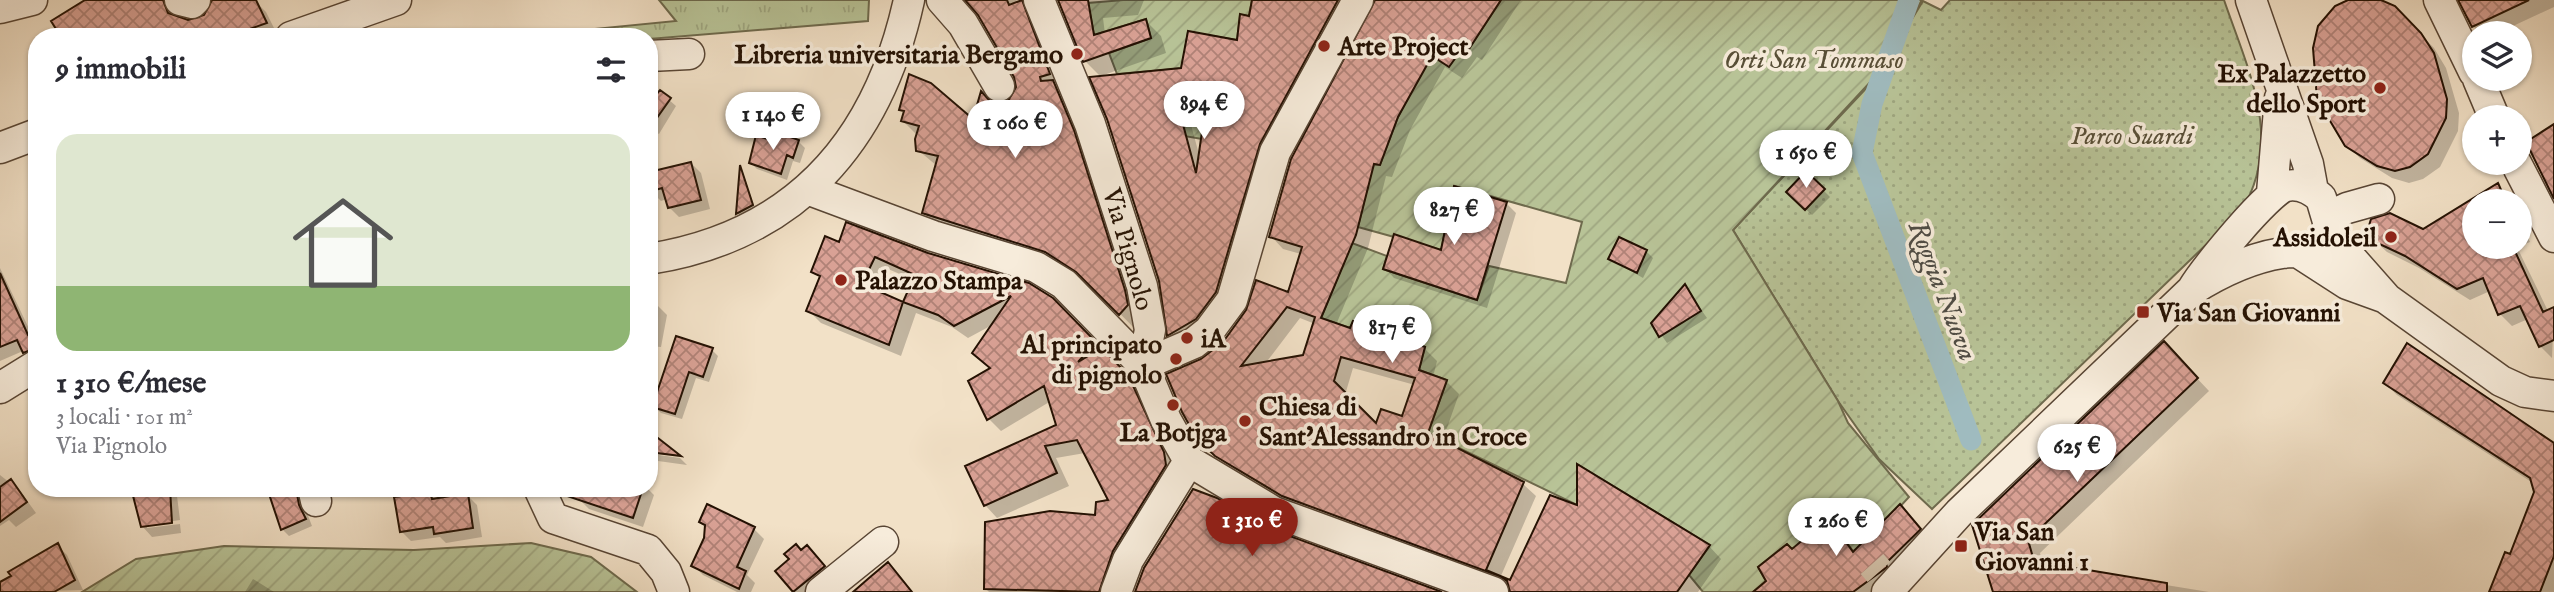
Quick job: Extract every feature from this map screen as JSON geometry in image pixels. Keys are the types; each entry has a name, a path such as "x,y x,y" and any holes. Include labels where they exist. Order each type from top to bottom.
{"street":[{"path":"0,8 32,0"},
{"path":"180,0 192,3 195,0"},
{"path":"658,257 720,240 761,220 807,189 834,163 862,125 893,62 909,0"},
{"path":"942,0 963,24 999,86"},
{"name":"Via Pignolo","path":"1039,0 1090,124 1142,286 1150,330 1143,365"},
{"path":"1143,365 1194,343 1209,331 1232,300 1275,152 1358,0"},
{"path":"2251,0 2280,90 2308,164 2314,191"},
{"path":"2439,0 2462,47"},
{"path":"314,28 382,2"},
{"path":"658,56 689,54"},
{"path":"2280,90 2267,201 2260,224 2265,236 2347,284 2387,299"},
{"path":"0,148 28,137"},
{"path":"2522,175 2554,237"},
{"path":"2192,290 2210,261 2267,201 2292,185 2314,191 2321,198 2342,248 2387,299 2501,382 2525,392 2551,395"},
{"path":"807,189 933,236 1036,267 1064,284 1143,365 1166,420 1189,461 1274,512 1493,592"},
{"path":"1888,586 1959,513 2192,290 2220,272 2318,244 2329,221 2347,208 2379,199"},
{"path":"0,388 28,371"},
{"path":"0,409 28,394"},
{"path":"1116,592 1128,560 1189,461"},
{"path":"543,497 553,518 648,550 666,572 674,592"},
{"path":"821,592 883,542"}],"green space":[{"path":"659,0 869,0 868,21 658,38 658,28 604,28 676,21"},
{"path":"1123,0 1252,0 1249,16 1240,15 1237,40 1188,32 1185,50 1213,55 1204,114 1208,140 1184,136 1177,103 1163,106 1158,89 1184,86 1185,68 1117,74 1109,53 1151,38 1146,19 1094,35 1088,3"},
{"name":"Orti San Tommaso","path":"1501,0 1922,0 1874,78 1733,230 1838,401 1848,423 1909,497 1868,541 1853,551 1829,518 1795,552 1787,544 1758,567 1766,581 1753,592 1703,592 1689,575 1710,545 1577,464 1577,505 1428,433 1447,380 1419,370 1425,347 1353,321 1350,328 1321,318 1352,243 1387,256 1383,269 1477,300 1489,266 1566,283 1582,222 1455,186 1441,250 1358,227 1373,164 1380,165 1398,117 1427,61 1432,55 1449,66 1464,46 1469,49"},
{"name":"Parco Suardi","path":"1950,0 2224,0 2251,79 2261,131 2260,158 2254,184 2242,210 1932,509 1879,459 1838,401 1733,230 1876,78 1923,1 1941,10"},
{"path":"531,543 591,557 637,592 82,592 136,559 224,546 414,550"}],"building":[{"path":"85,0 163,0 168,13 188,20 204,15 212,0 256,0 267,23 253,28 55,28 51,21"},
{"path":"965,0 1007,0 1009,5 1022,0 1050,74 1040,77 1041,81 1053,80 1074,130 1125,290 1128,305 1119,315 1076,272 1045,252 922,213 938,156 916,151 915,139 919,126 901,121 904,111 899,110 909,74 931,83 973,119 981,91 990,101 1000,103 1008,101 1016,87 1014,77 978,15"},
{"path":"1058,0 1088,0 1094,35 1146,19 1151,38 1083,62"},
{"path":"1252,0 1338,0 1260,144 1216,292 1196,319 1167,336 1159,281 1107,119 1089,77 1181,68 1188,31 1237,40 1240,14 1249,16","holes":["1209,84 1196,173 1173,87"]},
{"path":"1375,0 1501,0 1469,49 1464,46 1449,67 1432,56 1398,117 1380,165 1374,164 1356,235 1321,318 1350,328 1353,321 1425,347 1419,370 1447,380 1428,433 1524,482 1486,570 1510,580 1550,495 1577,505 1577,464 1710,545 1677,592 1510,592 1507,581 1499,576 1282,496 1215,456 1197,439 1166,374 1201,359 1223,342 1246,310 1256,280 1288,292 1302,247 1269,237 1291,159","holes":["1287,307 1315,317 1303,355 1241,366","1341,357 1415,378 1402,416 1381,409 1376,423 1334,381"]},
{"name":"Ex Palazzetto dello Sport","path":"2348,0 2381,0 2395,6 2421,33 2434,53 2447,99 2446,118 2428,154 2410,167 2395,171 2377,166 2345,146 2317,99 2313,48 2318,26 2335,6"},
{"path":"2458,0 2529,0 2485,21 2469,21"},
{"path":"660,90 671,98 658,116"},
{"path":"2554,124 2554,199 2532,154 2532,138"},
{"path":"776,132 799,140 793,158 787,155 781,174 749,163 756,135 773,141"},
{"path":"691,162 701,200 668,208 662,188 658,189 658,170"},
{"path":"740,165 753,205 736,214"},
{"path":"1806,171 1825,189 1805,210 1786,192"},
{"path":"2498,183 2501,189 2488,189"},
{"path":"1454,186 1507,202 1477,300 1383,269 1394,234 1441,250"},
{"path":"2462,205 2462,259 2519,259 2543,312 2554,307 2554,340 2539,347 2520,306 2498,315 2483,278 2457,289 2405,256 2373,241 2368,229 2371,219 2390,213 2423,229"},
{"path":"846,222 928,253 1029,283 1053,298 1096,342 1078,362 1102,348 1128,375 1164,452 1166,465 1113,551 1099,592 984,589 985,522 1050,511 1095,515 1096,502 1108,500 1077,440 1045,446 1057,473 984,506 965,466 1056,425 1044,386 987,420 968,381 990,368 972,353 1011,296 954,326 938,315 903,302 889,345 806,311 820,276 811,272 825,236 839,242","holes":["875,257 915,275 903,302 862,284"]},
{"path":"1619,237 1647,250 1637,273 1608,259"},
{"path":"0,273 28,335 28,351 23,353 17,340 0,347"},
{"path":"1685,284 1701,311 1659,337 1651,323"},
{"path":"676,336 713,348 703,377 689,372 675,414 658,409 658,389"},
{"path":"2164,341 2198,378 2028,540 2034,561 2167,583 2167,592 1993,592 1972,525"},
{"path":"2407,343 2554,443 2554,556 2540,592 2489,592 2505,552 2510,554 2534,492 2530,478 2383,383"},
{"path":"658,438 681,456 658,453"},
{"path":"11,479 27,502 0,522 0,487"},
{"path":"1193,489 1217,498 1268,528 1442,592 1135,592 1144,568"},
{"path":"133,497 171,497 172,523 141,527"},
{"path":"270,497 298,497 306,519 281,530"},
{"path":"394,497 469,497 473,528 434,534 433,527 400,532"},
{"path":"570,497 640,497 633,518"},
{"path":"707,504 755,527 737,567 746,571 739,589 691,566 704,538 705,525 699,522"},
{"path":"1900,504 1921,529 1886,563 1887,567 1853,592 1753,592 1766,581 1758,567 1787,544 1792,549 1829,518 1853,552"},
{"path":"58,543 75,580 54,592 0,592 0,582 11,576 8,572"},
{"path":"796,544 801,550 807,545 825,566 793,592 775,571 789,559 784,554"},
{"path":"888,562 912,592 853,592 869,578"}],"waterway":[{"name":"Roggia Nuova","path":"1909,0 1872,104 1862,153 1971,440"}],"tunnel":[{"path":"1872,564 1879,572"}],"place":[{"name":"Arte Project","path":"1324,46"},
{"name":"Libreria universitaria Bergamo","path":"1077,54"},
{"name":"Ex Palazzetto dello Sport","path":"2380,88"},
{"name":"Assidoleil","path":"2391,237"},
{"name":"Palazzo Stampa","path":"841,280"},
{"name":"Via San Giovanni","path":"2143,312"},
{"name":"iA","path":"1187,338"},
{"name":"Al principato di pignolo","path":"1176,359"},
{"name":"La Botjga","path":"1173,405"},
{"name":"Chiesa di Sant'Alessandro in Croce","path":"1245,421"},
{"name":"Via San Giovanni 1","path":"1961,546"}]}
